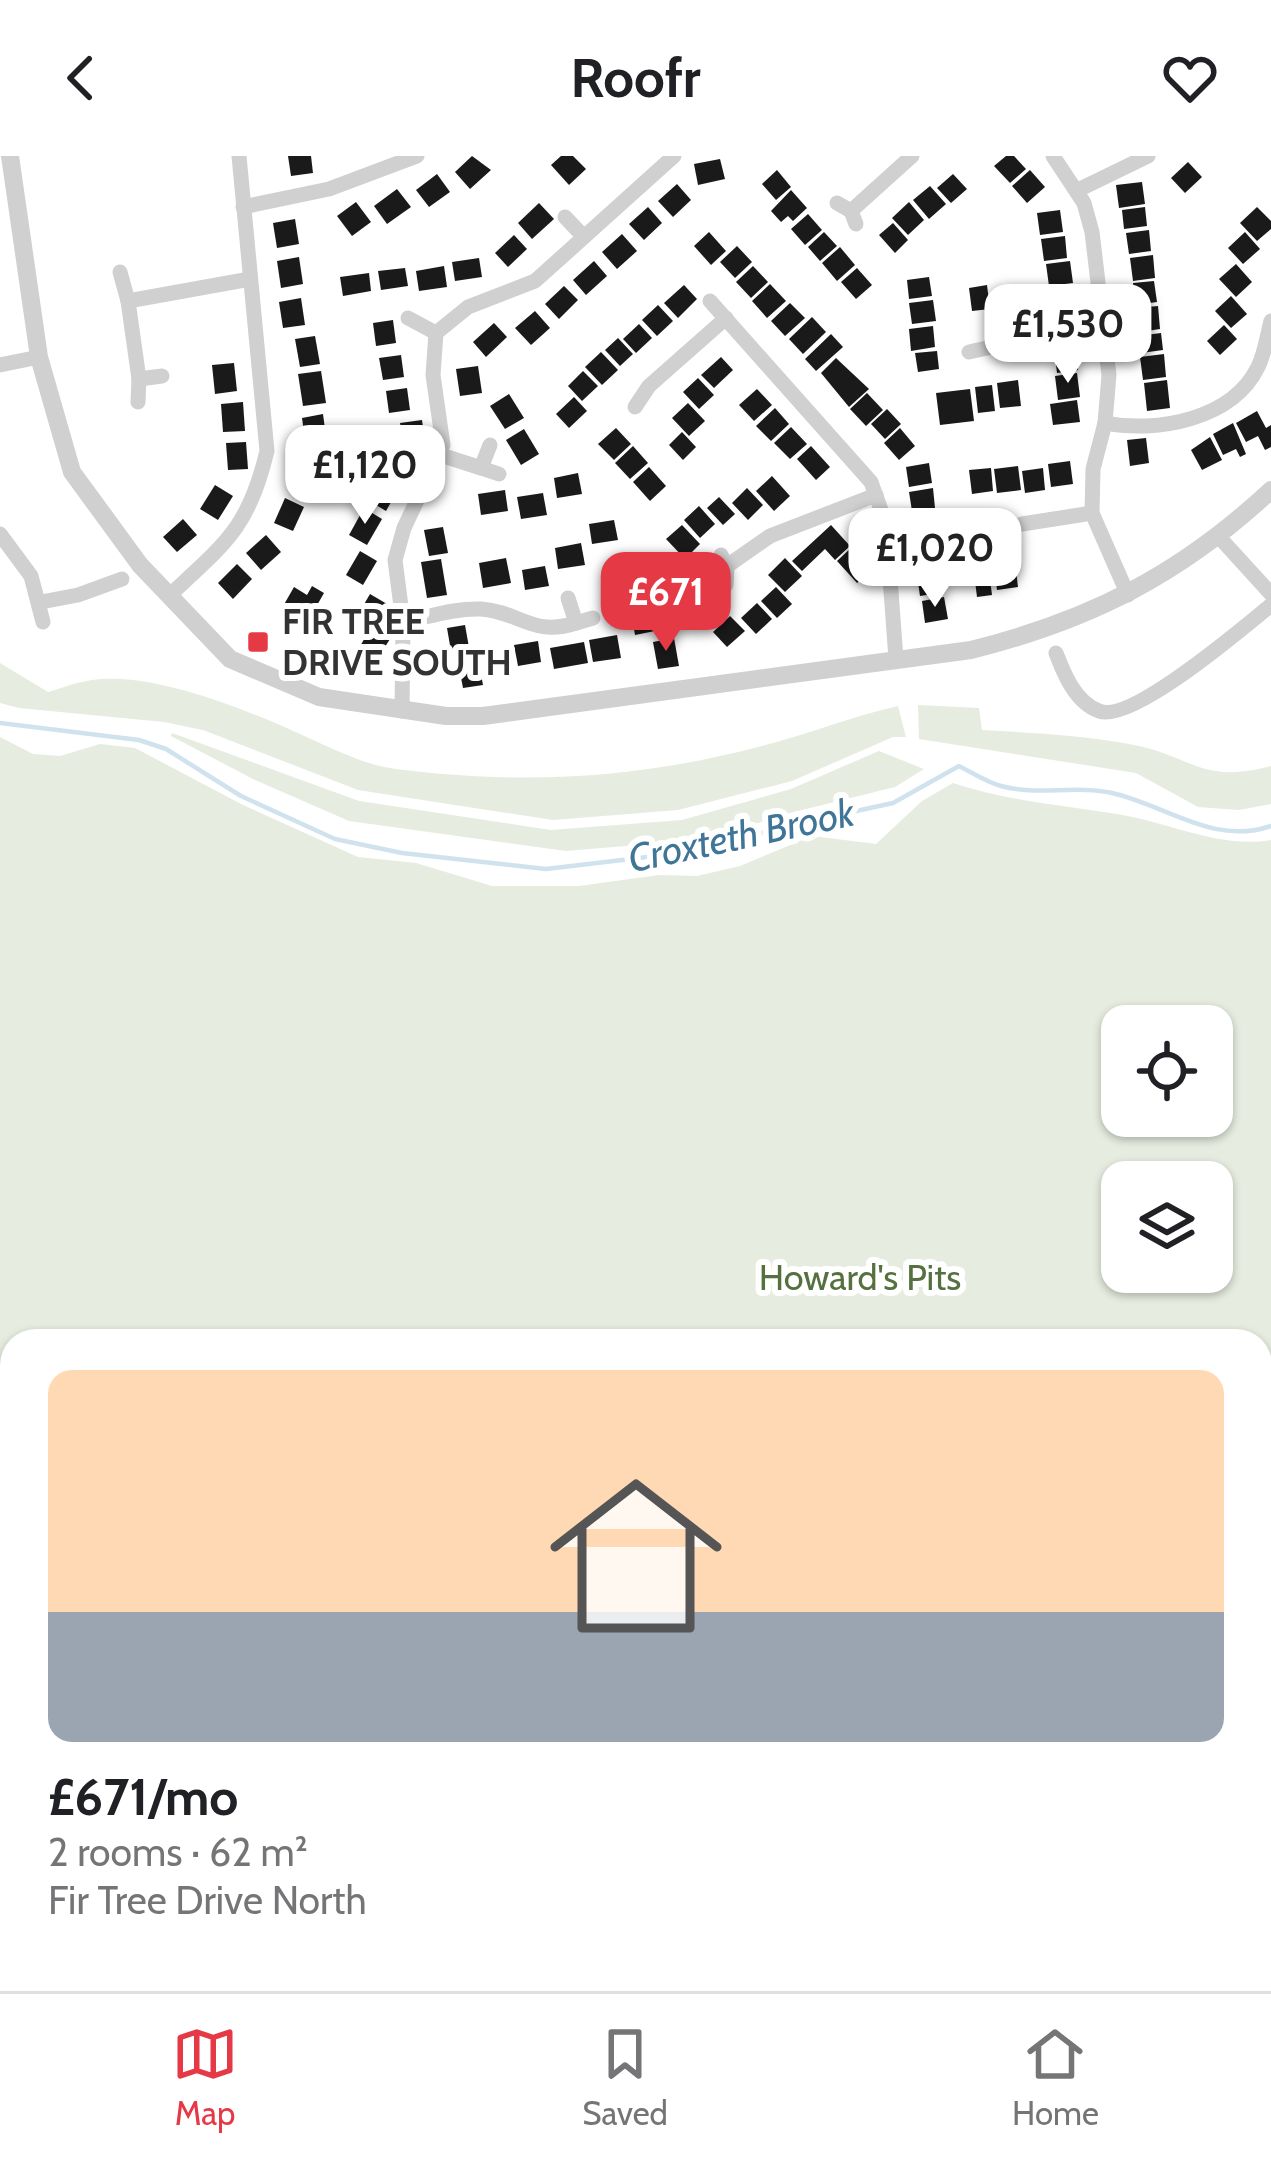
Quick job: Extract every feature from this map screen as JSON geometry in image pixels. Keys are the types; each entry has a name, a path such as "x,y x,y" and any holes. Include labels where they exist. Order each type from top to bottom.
{"street":[{"path":"10,156 39,357 72,472 140,565 230,659 319,697 446,716 520,713 1003,642 1128,595 1220,538 1271,490"},
{"path":"171,594 227,541 256,499 267,452 238,156"},
{"path":"243,207 329,189 417,156"},
{"path":"402,710 403,622 396,550 441,455 444,434 433,375 436,333 468,307 535,281 674,156"},
{"path":"848,213 912,156"},
{"path":"1052,156 1078,190 1092,232 1109,375 1105,423 1093,469 1092,513 1128,595"},
{"path":"1078,190 1148,156"},
{"path":"565,217 584,237"},
{"path":"120,272 128,301 139,402"},
{"path":"128,301 250,279"},
{"path":"710,301 862,469 876,495 886,524 896,659"},
{"path":"408,317 436,333"},
{"path":"634,410 649,386 726,318"},
{"path":"1105,423 1161,428 1210,410 1252,377 1271,321"},
{"path":"966,351 1103,322"},
{"path":"0,365 39,357"},
{"path":"139,379 162,376"},
{"path":"481,468 490,445"},
{"path":"441,455 499,474"},
{"path":"726,585 724,561 770,536 876,495"},
{"path":"984,537 1022,524 1092,513"},
{"path":"0,534 23,562 41,602 43,622"},
{"path":"1220,538 1271,594"},
{"path":"41,602 122,579"},
{"path":"568,598 576,623"},
{"path":"1056,652 1078,695 1099,711 1109,712 1156,694 1271,605"},
{"path":"403,622 476,609 503,613 544,630 593,618"}],"green space":[{"path":"0,663 48,692 86,681 116,679 171,687 255,715 372,764 443,774 533,778 667,766 758,747 898,706 906,737 893,737 792,781 678,810 553,820 358,790 203,730 0,703"},
{"path":"918,705 979,708 982,730 1129,744 1211,770 1271,766 1271,804 1239,810 1198,807 1136,773 919,739"},
{"path":"172,733 359,801 551,830 682,820 791,789 879,751 924,769 895,787 709,839 566,851 349,821 253,779"},
{"name":"Howard's Pits","path":"0,737 33,754 60,756 100,744 135,748 241,804 358,857 416,863 492,886 579,886 659,875 697,876 740,866 812,836 876,844 922,801 953,783 1136,818 1213,838 1271,840 1271,1329 0,1329"}],"building":[{"path":"288,156 311,156 313,173 291,176"},
{"path":"472,156 491,170 470,189 455,172"},
{"path":"561,156 573,156 586,169 569,185 551,165"},
{"path":"1014,156 1026,169 1010,183 994,166"},
{"path":"720,159 725,179 698,185 694,164"},
{"path":"1188,162 1202,177 1185,193 1171,178"},
{"path":"777,170 791,187 776,200 762,184"},
{"path":"1030,170 1045,187 1027,203 1012,186"},
{"path":"437,174 450,192 429,207 416,190"},
{"path":"953,174 967,189 951,203 937,188"},
{"path":"1142,182 1145,204 1119,208 1116,185"},
{"path":"677,184 691,200 673,217 658,201"},
{"path":"930,186 946,204 929,219 913,200"},
{"path":"397,189 411,207 387,224 374,206"},
{"path":"791,190 807,208 793,221 788,216 781,222 771,211"},
{"path":"356,202 371,222 352,236 337,216"},
{"path":"909,202 924,220 908,235 892,218"},
{"path":"539,203 554,219 532,239 518,223"},
{"path":"648,207 662,223 644,240 629,224"},
{"path":"1145,207 1147,226 1124,229 1122,210"},
{"path":"1257,207 1271,221 1271,229 1257,241 1240,223"},
{"path":"1060,210 1063,232 1040,235 1037,213"},
{"path":"808,214 822,230 805,245 791,229"},
{"path":"295,219 299,244 277,248 273,223"},
{"path":"893,223 908,240 895,253 879,235"},
{"path":"1149,230 1151,251 1129,254 1126,233"},
{"path":"709,232 726,251 711,265 694,246"},
{"path":"824,232 837,246 820,261 808,247"},
{"path":"1245,232 1260,249 1243,264 1228,248"},
{"path":"622,234 637,251 617,269 602,252"},
{"path":"514,235 527,249 508,267 495,253"},
{"path":"1065,236 1067,258 1044,261 1041,239"},
{"path":"737,246 752,262 735,278 720,262"},
{"path":"840,247 855,265 837,281 822,263"},
{"path":"1153,255 1155,278 1133,281 1130,258"},
{"path":"299,257 303,284 281,288 277,261"},
{"path":"479,258 482,277 455,281 452,262"},
{"path":"594,261 607,276 586,295 573,280"},
{"path":"1070,261 1073,283 1049,286 1046,264"},
{"path":"1236,264 1252,282 1236,297 1219,279"},
{"path":"444,266 447,287 419,291 416,271"},
{"path":"753,266 768,282 751,298 736,282"},
{"path":"405,268 408,286 381,290 378,271"},
{"path":"857,268 872,285 856,299 841,282"},
{"path":"369,273 371,291 343,296 340,277"},
{"path":"929,277 932,296 909,299 907,280"},
{"path":"1154,281 1157,302 1136,305 1133,283"},
{"path":"770,284 786,301 767,318 752,301"},
{"path":"684,285 697,299 678,318 664,303"},
{"path":"987,285 990,309 972,311 969,288"},
{"path":"564,286 578,300 559,319 545,304"},
{"path":"1073,287 1076,311 1053,314 1050,290"},
{"path":"1014,288 1017,312 995,314 992,291"},
{"path":"1231,296 1247,314 1231,328 1215,311"},
{"path":"301,298 305,325 283,328 279,302"},
{"path":"933,300 936,321 912,324 909,303"},
{"path":"790,303 805,318 785,336 771,321"},
{"path":"658,305 673,321 657,336 642,320"},
{"path":"1158,306 1160,329 1140,332 1137,308"},
{"path":"535,311 550,328 531,345 515,328"},
{"path":"812,317 826,332 803,354 789,339"},
{"path":"393,320 396,343 376,346 373,323"},
{"path":"494,323 507,337 486,357 473,342"},
{"path":"639,324 652,338 636,353 623,339"},
{"path":"1224,325 1237,339 1220,355 1207,341"},
{"path":"933,326 935,347 911,351 909,329"},
{"path":"1161,333 1163,350 1141,353 1138,336"},
{"path":"831,334 843,347 816,371 805,359"},
{"path":"315,336 320,364 300,367 295,339"},
{"path":"618,338 633,354 620,366 605,350"},
{"path":"1075,346 1078,370 1057,373 1054,349"},
{"path":"937,351 939,369 918,372 915,353"},
{"path":"601,352 618,370 602,385 585,367"},
{"path":"1164,354 1166,377 1143,380 1140,357"},
{"path":"401,355 404,377 383,380 379,358"},
{"path":"721,357 733,370 714,388 701,375"},
{"path":"836,358 869,389 849,407 821,373"},
{"path":"234,363 237,391 215,394 212,365"},
{"path":"478,366 482,393 460,396 456,369"},
{"path":"321,371 326,403 303,406 298,374"},
{"path":"583,371 598,386 582,401 568,386"},
{"path":"1077,373 1080,397 1058,400 1055,376"},
{"path":"698,378 714,395 699,409 683,392"},
{"path":"1018,380 1021,406 1000,408 997,383"},
{"path":"1167,380 1170,408 1147,411 1144,383"},
{"path":"992,385 995,411 978,413 975,387"},
{"path":"407,388 410,410 389,413 386,391"},
{"path":"757,389 772,405 754,421 739,405"},
{"path":"970,389 974,421 940,425 936,393"},
{"path":"867,393 883,410 866,426 850,409"},
{"path":"509,394 524,418 505,429 490,406"},
{"path":"574,397 587,411 569,428 556,414"},
{"path":"1077,400 1080,422 1053,425 1050,404"},
{"path":"243,402 245,431 223,432 221,404"},
{"path":"688,403 705,421 689,436 672,418"},
{"path":"775,408 789,424 771,441 756,426"},
{"path":"887,409 901,424 885,439 871,424"},
{"path":"1257,411 1266,428 1271,425 1271,447 1265,450 1258,436 1246,442 1236,423"},
{"path":"323,414 327,444 306,447 302,418"},
{"path":"422,420 425,442 404,445 400,423"},
{"path":"1233,423 1246,454 1240,457 1236,449 1223,455 1213,434"},
{"path":"791,427 807,444 790,459 774,443"},
{"path":"616,428 631,444 614,460 598,444"},
{"path":"900,428 915,446 899,460 884,443"},
{"path":"524,429 539,454 521,465 506,440"},
{"path":"682,432 696,447 683,460 669,445"},
{"path":"1210,437 1222,460 1202,470 1191,450"},
{"path":"1146,438 1149,463 1130,466 1127,440"},
{"path":"246,442 248,469 228,470 226,443"},
{"path":"633,446 648,463 630,479 615,463"},
{"path":"811,446 830,467 816,480 797,459"},
{"path":"392,451 410,461 399,480 381,470"},
{"path":"1070,461 1073,484 1051,487 1048,464"},
{"path":"298,462 319,465 316,490 295,487"},
{"path":"929,463 932,483 909,487 906,467"},
{"path":"1018,466 1021,490 997,493 994,469"},
{"path":"649,467 666,486 650,501 633,482"},
{"path":"991,468 993,491 972,494 969,470"},
{"path":"1043,468 1045,490 1025,493 1022,471"},
{"path":"578,473 582,494 557,498 554,478"},
{"path":"379,476 399,488 386,511 366,499"},
{"path":"772,476 790,496 774,511 756,491"},
{"path":"215,485 233,496 218,520 200,509"},
{"path":"747,488 763,505 748,520 732,503"},
{"path":"933,488 935,508 912,511 909,492"},
{"path":"505,490 508,511 481,515 478,494"},
{"path":"543,493 547,515 521,519 517,497"},
{"path":"719,497 735,514 723,525 707,508"},
{"path":"285,498 304,507 293,531 274,523"},
{"path":"699,506 715,524 700,538 684,520"},
{"path":"364,508 382,519 367,545 349,535"},
{"path":"936,514 939,533 915,537 913,518"},
{"path":"183,519 197,535 177,552 163,537"},
{"path":"614,520 618,540 592,544 589,524"},
{"path":"682,525 700,544 685,559 666,539"},
{"path":"831,525 850,546 835,560 825,549 802,571 792,561"},
{"path":"443,527 448,553 429,556 424,530"},
{"path":"266,535 281,552 261,570 246,553"},
{"path":"939,539 941,559 917,563 914,543"},
{"path":"581,543 585,565 558,569 555,548"},
{"path":"854,545 875,567 857,583 837,561"},
{"path":"360,551 377,561 363,585 346,575"},
{"path":"677,557 689,570 671,587 659,574"},
{"path":"506,558 511,583 483,588 479,563"},
{"path":"785,558 802,576 785,592 768,575"},
{"path":"441,559 447,595 427,598 421,562"},
{"path":"1015,562 1018,587 997,590 994,565"},
{"path":"237,564 252,579 233,599 218,583"},
{"path":"545,566 549,586 525,590 522,570"},
{"path":"624,571 628,596 607,600 603,575"},
{"path":"942,571 945,592 920,596 917,575"},
{"path":"989,571 992,595 977,597 974,573"},
{"path":"312,586 324,593 307,623 282,608 294,587 307,595"},
{"path":"776,587 792,604 777,618 761,601"},
{"path":"370,594 387,604 376,622 359,613"},
{"path":"944,597 948,619 925,623 922,601"},
{"path":"651,602 655,631 635,635 630,606"},
{"path":"757,603 772,619 756,634 741,618"},
{"path":"730,616 745,631 727,647 713,632"},
{"path":"465,625 470,653 452,657 447,628"},
{"path":"371,627 390,639 376,661 358,650"},
{"path":"617,635 621,658 593,662 589,640"},
{"path":"674,638 679,666 658,669 653,642"},
{"path":"538,641 541,662 518,666 514,645"},
{"path":"584,642 588,663 554,669 550,648"},
{"path":"478,658 483,685 463,688 458,662"}],"waterway":[{"name":"Croxteth Brook","path":"0,723 139,740 166,749 241,796 335,839 402,853 546,869 707,850 778,828 893,803 959,766 1014,789 1112,793 1209,828 1250,831 1271,826"}],"place":[{"name":"FIR TREE DRIVE SOUTH","path":"258,642"}]}
